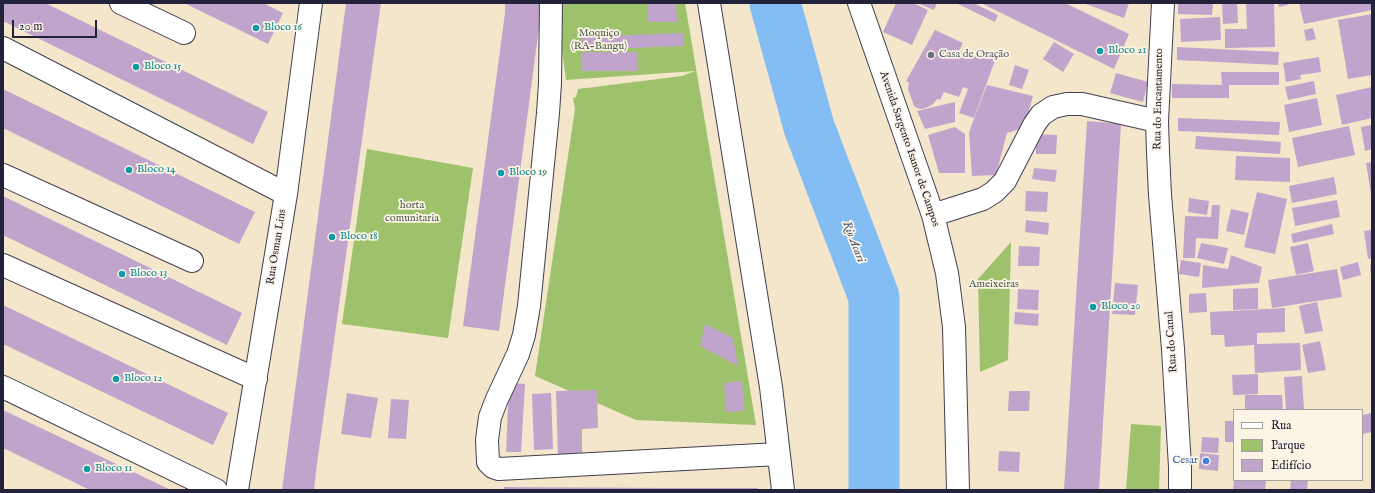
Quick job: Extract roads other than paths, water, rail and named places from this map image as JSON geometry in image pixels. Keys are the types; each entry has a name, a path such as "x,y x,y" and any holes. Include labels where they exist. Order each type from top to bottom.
{"street":[{"path":"121,3 184,33"},
{"name":"Rua Osman Lins","path":"237,490 286,194 311,3"},
{"path":"551,3 548,113 529,306 524,335 518,354 497,398 490,417 487,440 488,462 493,467 499,469 778,454"},
{"path":"709,3 770,387 783,490"},
{"name":"Avenida Sargento Isanor de Campos","path":"859,3 933,215 947,273 954,327 958,490"},
{"name":"Rua do Encantamento","path":"1160,195 1157,121 1163,3"},
{"path":"3,48 286,194"},
{"path":"933,215 982,199 994,192 1005,181 1034,125 1041,115 1053,107 1067,104 1082,104 1157,121"},
{"path":"3,175 192,261"},
{"name":"Rua do Canal","path":"1160,195 1173,349 1180,490"},
{"path":"3,266 256,379"},
{"path":"3,387 216,490"}],"waterway":[{"name":"Rio Acari","path":"775,3 809,127 874,297 874,490"}],"place":[{"name":"Bloco 16","path":"256,28"},
{"name":"Bloco 21","path":"1100,51"},
{"name":"Casa de Oração","path":"931,55"},
{"name":"Bloco 15","path":"136,67"},
{"name":"Bloco 14","path":"129,170"},
{"name":"Bloco 19","path":"501,173"},
{"name":"Bloco 18","path":"332,237"},
{"name":"Bloco 13","path":"122,274"},
{"name":"Bloco 20","path":"1093,307"},
{"name":"Bloco 12","path":"116,379"},
{"name":"Cesar","path":"1206,461"},
{"name":"Bloco 11","path":"87,469"}],"park label":[{"name":"Moquiço (RA-Bangu)","path":"599,40"},
{"name":"horta comunitaria","path":"412,212"},
{"name":"Ameixeiras","path":"994,285"}]}
